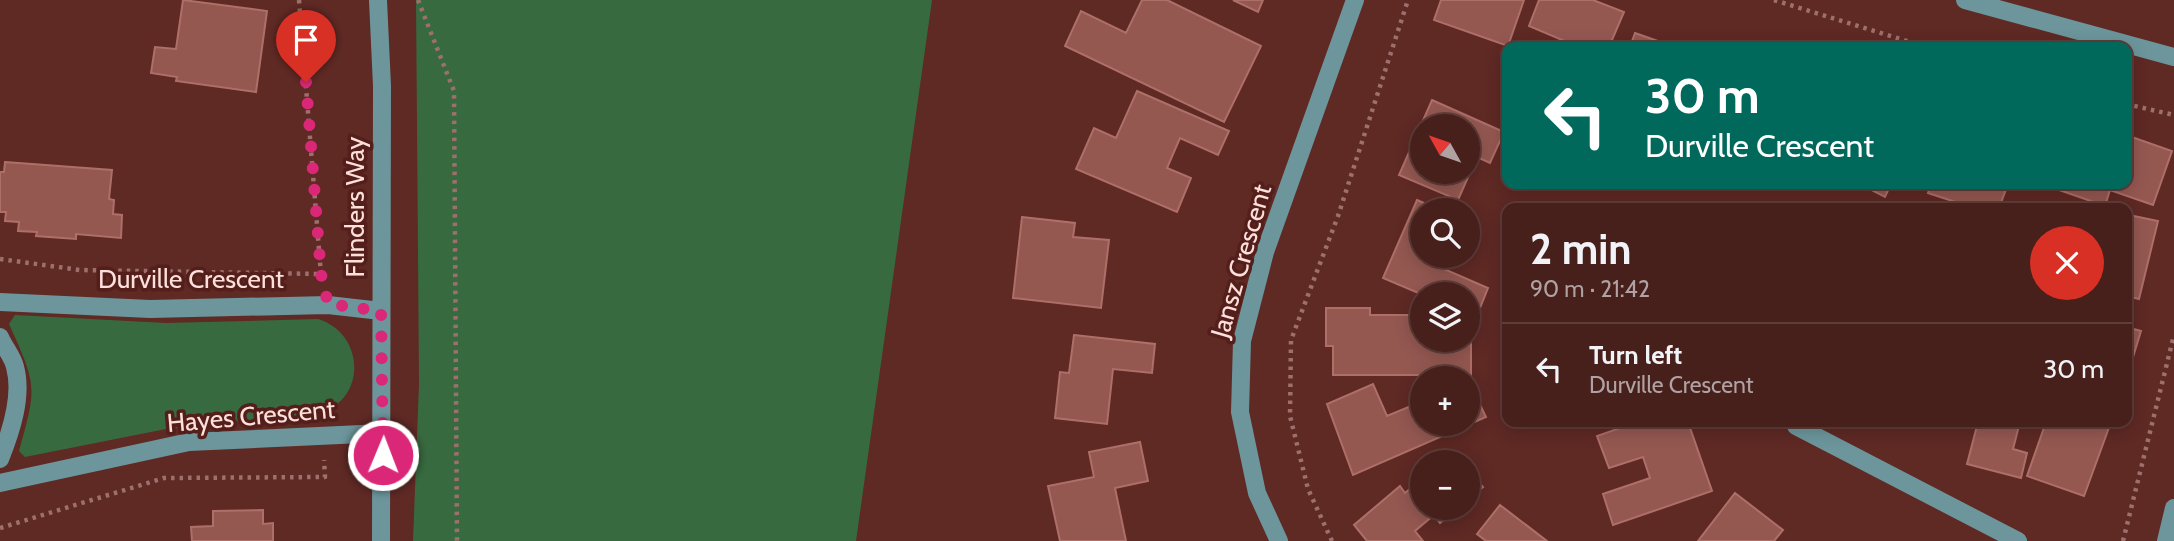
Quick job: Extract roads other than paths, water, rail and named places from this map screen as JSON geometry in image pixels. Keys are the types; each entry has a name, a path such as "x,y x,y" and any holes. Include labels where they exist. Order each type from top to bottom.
{"street":[{"name":"Flinders Way","path":"378,0 382,86 381,541"},
{"name":"Jansz Crescent","path":"1279,541 1257,493 1240,412 1242,341 1265,252 1355,0"},
{"path":"1965,0 2119,42"},
{"path":"2132,46 2174,57"},
{"name":"Durville Crescent","path":"0,302 150,309 328,304 381,311"},
{"path":"0,337 15,366 16,403 9,436 0,459"},
{"path":"1798,427 2018,541"},
{"name":"Hayes Crescent","path":"0,483 190,442 383,433"},
{"path":"2166,541 2174,509"}]}
